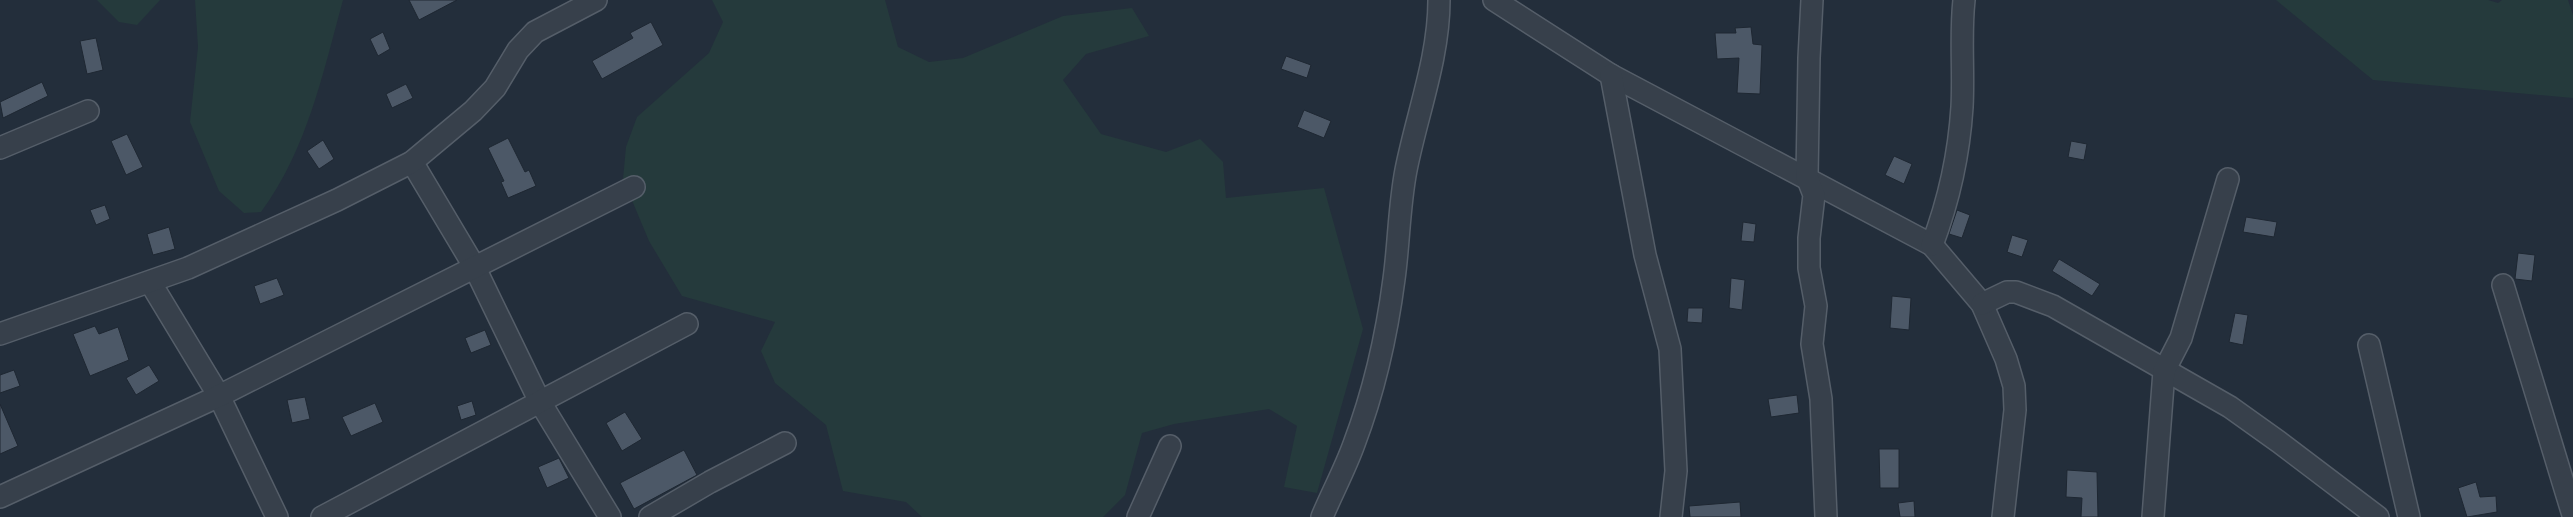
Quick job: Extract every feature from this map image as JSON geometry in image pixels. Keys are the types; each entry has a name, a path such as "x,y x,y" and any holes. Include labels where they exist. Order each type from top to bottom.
{"street":[{"path":"0,334 150,282 220,254 412,162 473,111 495,88 518,50 535,32 596,0"},
{"path":"1322,517 1354,446 1375,375 1394,279 1399,212 1406,171 1427,77 1435,54 1439,0"},
{"path":"1494,0 1611,75 1807,177 1932,245 1982,304 2006,359 2014,386 2015,410 2003,517"},
{"path":"1812,0 1808,58 1807,177 1814,194 1809,238 1809,268 1816,306 1812,344 1821,399 1826,517"},
{"path":"1932,245 1944,212 1953,178 1958,141 1962,107 1961,29 1964,0"},
{"path":"1611,75 1645,255 1670,349 1676,471 1671,517"},
{"path":"0,148 88,111"},
{"path":"412,162 474,266 540,402 610,517"},
{"path":"2153,517 2164,372 2182,338 2228,179"},
{"path":"0,497 219,396 634,187"},
{"path":"150,282 219,396 277,517"},
{"path":"2503,285 2573,515"},
{"path":"1982,304 2007,292 2028,294 2054,306 2164,372 2230,407 2378,517"},
{"path":"322,517 687,324"},
{"path":"2369,344 2409,517"},
{"path":"650,517 710,482 785,443"},
{"path":"1138,517 1170,446"}],"green space":[{"path":"97,0 160,0 137,25 119,22"},
{"path":"195,0 343,0 312,110 302,137 277,188 261,212 244,213 219,191 190,122 198,47"},
{"path":"712,0 885,0 898,47 929,62 963,58 1063,16 1132,8 1149,36 1086,54 1063,80 1101,134 1166,152 1200,139 1223,162 1226,198 1324,188 1363,329 1317,493 1284,487 1297,426 1269,409 1174,424 1142,433 1125,495 1103,517 922,517 906,502 843,491 826,425 775,383 761,351 775,322 682,296 649,241 623,179 626,147 637,117 709,53 723,22"},
{"path":"2276,0 2488,0 2498,3 2502,0 2568,0 2573,15 2573,98 2373,80"}],"building":[{"path":"409,0 457,0 419,20"},
{"path":"651,22 663,45 602,79 592,61 633,38 630,33"},
{"path":"1751,27 1753,44 1762,45 1760,94 1737,93 1739,58 1717,59 1715,33 1736,33 1735,28"},
{"path":"383,32 390,49 378,56 370,39"},
{"path":"96,38 103,70 87,74 80,41"},
{"path":"1286,56 1311,65 1307,78 1281,69"},
{"path":"42,82 48,96 3,118 0,102"},
{"path":"406,84 413,98 392,108 386,94"},
{"path":"1304,110 1331,121 1324,138 1297,127"},
{"path":"127,134 143,167 126,175 111,141"},
{"path":"508,138 525,172 529,170 536,186 508,198 501,182 504,181 488,148"},
{"path":"323,140 334,159 319,169 307,151"},
{"path":"2071,141 2087,144 2084,160 2068,157"},
{"path":"1894,156 1912,164 1904,184 1885,175"},
{"path":"105,205 110,219 96,225 90,210"},
{"path":"1957,210 1970,215 1962,238 1949,234"},
{"path":"2246,217 2277,222 2274,237 2243,232"},
{"path":"1743,222 1756,224 1754,242 1741,241"},
{"path":"169,227 175,249 153,255 147,234"},
{"path":"2012,235 2028,240 2022,257 2007,252"},
{"path":"2518,253 2535,255 2532,281 2515,279"},
{"path":"2059,259 2100,284 2092,296 2052,271"},
{"path":"277,278 284,295 260,304 254,286"},
{"path":"1731,278 1745,280 1742,310 1729,308"},
{"path":"1892,296 1911,298 1909,330 1890,328"},
{"path":"1688,308 1703,308 1702,323 1687,322"},
{"path":"2235,313 2248,315 2243,345 2229,342"},
{"path":"95,326 99,334 118,327 129,360 90,376 73,334"},
{"path":"485,330 491,345 471,353 465,338"},
{"path":"149,365 159,381 136,395 126,378"},
{"path":"14,370 20,386 0,393 0,375"},
{"path":"1797,395 1799,413 1771,417 1768,399"},
{"path":"305,397 310,419 292,423 287,400"},
{"path":"472,401 476,415 461,420 457,406"},
{"path":"375,403 383,422 351,436 342,417"},
{"path":"0,404 18,446 0,454"},
{"path":"625,412 642,439 622,451 606,423"},
{"path":"1879,449 1899,449 1899,488 1880,488"},
{"path":"684,450 697,475 634,509 620,483"},
{"path":"559,458 569,478 547,488 538,467"},
{"path":"2067,470 2097,472 2098,517 2081,517 2082,498 2066,497"},
{"path":"2476,482 2480,497 2496,496 2497,512 2467,517 2458,488"},
{"path":"1914,501 1915,517 1900,517 1898,503"},
{"path":"1740,502 1741,517 1690,517 1689,506"}]}
